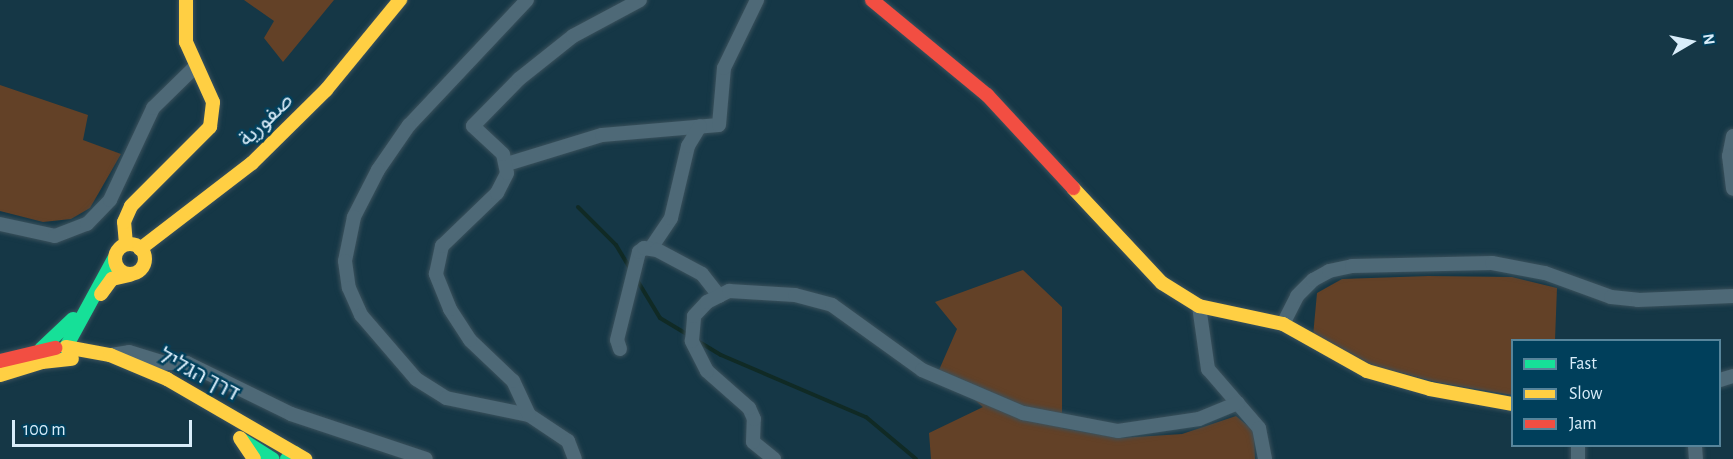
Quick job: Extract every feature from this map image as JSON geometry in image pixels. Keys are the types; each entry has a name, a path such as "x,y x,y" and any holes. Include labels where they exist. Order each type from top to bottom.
{"main road":[{"path":"126,244 124,222 131,206 210,127 213,102 186,42 186,0"},
{"name":"صفورية","path":"140,249 252,163 326,90 400,0"},
{"path":"872,0 987,95 1162,282 1199,306 1282,324 1367,371 1430,389 1511,404"},
{"path":"41,349 88,307 112,279 130,275 143,267 145,258 140,249 126,244"},
{"path":"0,375 71,351 88,307 118,250 126,244"},
{"path":"114,259 121,272 130,275"},
{"path":"88,307 87,331 106,354"},
{"path":"0,361 41,349 71,351"},
{"name":"דרך הגליל","path":"71,351 106,354 167,379 295,458"},
{"name":"דרך הגליל","path":"71,351 174,396 272,459"},
{"path":"240,438 254,459"}],"street":[{"path":"527,0 409,125 378,170 354,217 345,261 349,288 361,315 416,380 446,398 529,415 568,441 575,459"},
{"path":"529,415 513,381 470,340 450,309 436,274 442,246 504,184 507,164 503,154 473,126 519,79 573,36 640,0"},
{"path":"507,164 602,135 719,125 724,68 757,0"},
{"path":"0,224 55,236 87,224 110,200 153,108 196,66"},
{"path":"621,349 617,340 639,252 651,248 671,218 688,146 700,126"},
{"path":"1733,136 1731,156 1733,189"},
{"path":"651,248 702,274 719,296"},
{"path":"1282,324 1297,296 1313,280 1329,271 1352,266 1492,263 1545,273 1611,297 1638,300 1733,296"},
{"path":"774,459 753,442 754,419 749,408 706,371 696,356 691,330 694,316 707,302 729,291 795,295 831,305 922,370 1023,413 1119,431 1199,419 1238,403"},
{"path":"1199,306 1208,369 1259,428 1265,459"},
{"path":"106,354 129,352 166,363 188,363 291,414 426,459"}],"shaded area":[{"path":"244,0 334,0 283,62 264,38 274,21"},
{"path":"0,85 88,115 83,140 121,154 90,208 71,219 43,222 0,211"},
{"path":"1023,270 1062,307 1062,428 1119,438 1182,434 1236,416 1254,431 1255,459 931,459 929,433 983,407 939,370 957,329 935,302"},
{"path":"1428,276 1512,277 1557,288 1555,339 1511,339 1511,395 1440,383 1370,365 1313,336 1317,293 1342,279"}],"waterway":[{"path":"578,207 616,245 630,268"},
{"path":"637,280 660,318 690,336"},
{"path":"696,340 721,355 866,417 916,459"}],"traffic: fast":[{"path":"70,356 66,347 114,259"},
{"path":"41,349 73,319"},
{"path":"242,440 272,459"},
{"path":"287,459 295,453"}],"traffic: slow":[{"path":"126,244 124,222 131,206 210,127 213,102 186,42 186,0"},
{"path":"140,249 252,163 326,90 400,0"},
{"path":"1073,188 1162,283 1199,306 1283,324 1367,371 1430,389 1511,404"},
{"path":"130,244 141,248 145,259 141,270 130,274 119,270 115,259 119,248 130,244"},
{"path":"101,294 112,279 130,275"},
{"path":"66,347 110,355 167,379 305,459"},
{"path":"0,375 42,362 72,359"},
{"path":"240,438 254,459"}],"traffic: jam":[{"path":"872,0 987,95 1073,188"},
{"path":"0,361 55,348"}]}
